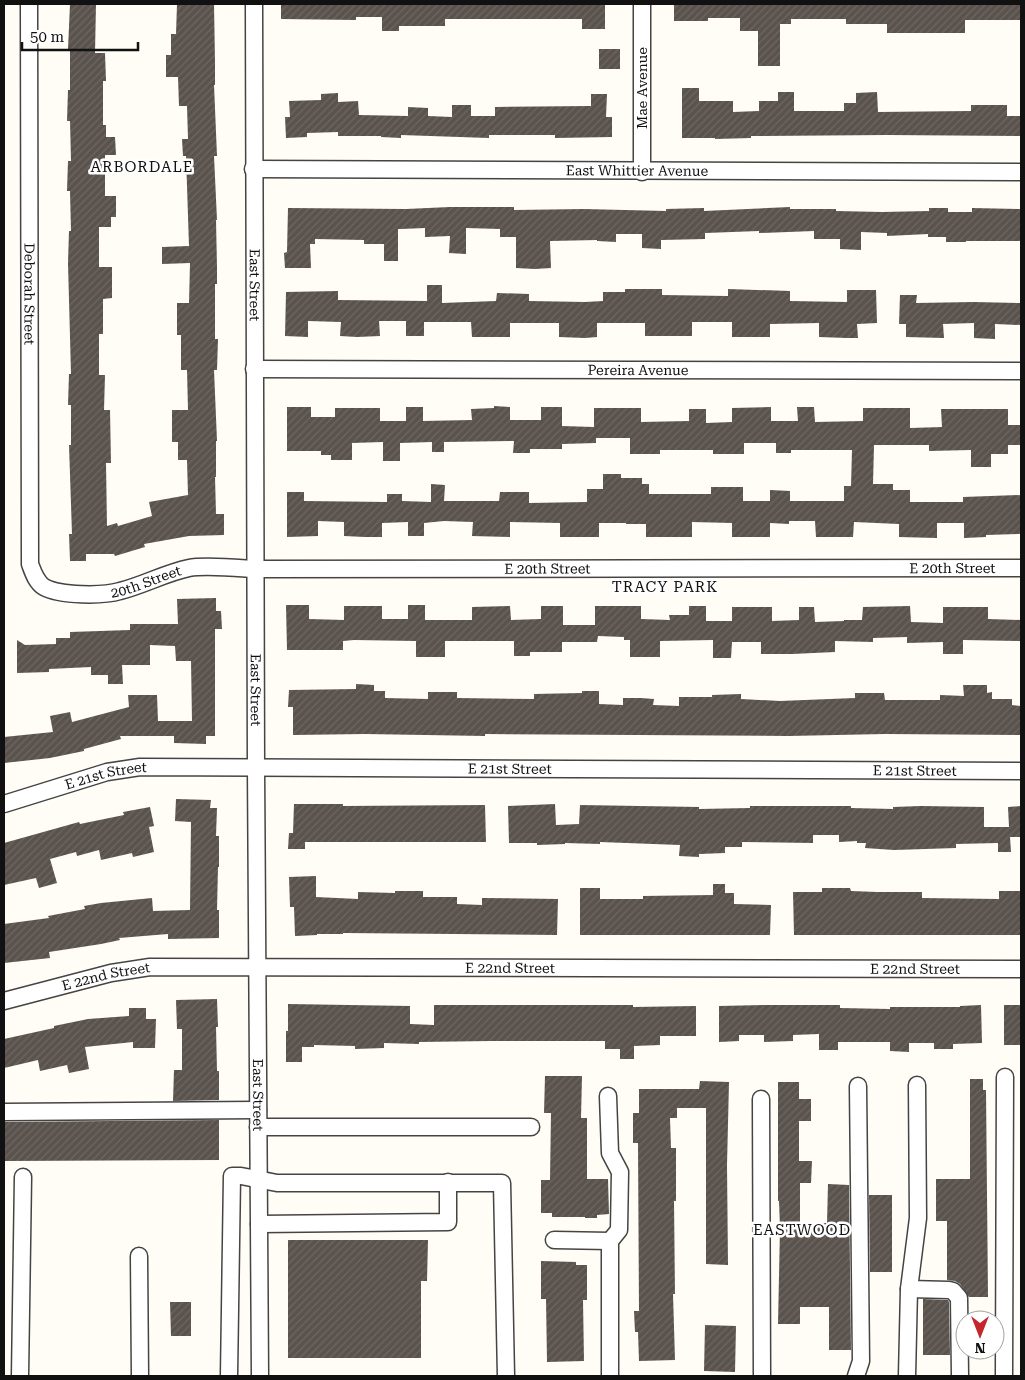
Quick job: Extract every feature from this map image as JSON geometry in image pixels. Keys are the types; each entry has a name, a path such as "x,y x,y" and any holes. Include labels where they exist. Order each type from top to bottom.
{"street":[{"name":"Deborah Street","path":"29,4 30,564 39,582"},
{"name":"East Street","path":"254,4 253,169 260,1376"},
{"name":"Mae Avenue","path":"642,4 642,172"},
{"name":"East Whittier Avenue","path":"253,169 1021,172"},
{"name":"Pereira Avenue","path":"254,369 1021,371"},
{"name":"20th Street","path":"39,582 58,592 103,593 120,591 192,567 255,569"},
{"name":"E 20th Street","path":"255,569 1021,568"},
{"name":"E 21st Street","path":"4,804 107,772 140,767 1021,771"},
{"name":"E 22nd Street","path":"4,1001 111,973 150,967 1021,969"},
{"path":"1004,1376 1005,1077"},
{"path":"907,1376 909,1288 918,1218 917,1085"},
{"path":"856,1376 861,1361 858,1086"},
{"path":"608,1096 610,1153 620,1172 619,1230 610,1241 610,1376"},
{"path":"760,1099 762,1376"},
{"path":"4,1112 258,1110"},
{"path":"258,1127 531,1127"},
{"path":"229,1376 232,1176 276,1183 448,1182 502,1184 506,1376"},
{"path":"20,1376 23,1177"},
{"path":"259,1224 448,1222 448,1182"},
{"path":"554,1240 610,1241"},
{"path":"139,1256 140,1376"},
{"path":"909,1288 949,1290 953,1291 959,1298 960,1376"}],"building":[{"path":"70,4 96,4 95,53 105,53 106,81 103,81 103,125 106,125 106,137 115,137 116,155 105,155 105,196 116,196 116,217 111,217 111,227 99,227 99,267 112,267 112,298 103,299 103,334 99,334 99,375 105,375 104,410 110,410 111,463 106,463 107,526 117,523 118,526 152,516 149,502 188,495 187,460 178,460 178,442 172,442 172,410 188,410 187,370 181,370 181,335 177,335 177,303 189,303 190,263 162,264 162,247 189,246 186,156 183,156 182,139 188,139 187,106 179,106 178,77 166,77 166,55 171,55 171,34 176,34 177,4 214,4 214,85 217,156 214,156 217,220 215,339 218,339 217,370 214,370 217,441 215,477 216,514 224,514 224,535 189,536 144,544 145,547 115,556 114,554 86,554 86,561 70,561 69,534 72,534 69,445 71,445 71,405 68,405 69,374 71,374 68,263 69,231 71,231 70,191 67,191 68,161 71,161 70,121 67,121 68,90 70,90 70,49 68,49"},
{"path":"281,4 605,4 605,29 582,29 582,19 445,19 445,26 399,26 399,31 382,31 382,17 356,17 356,20 281,19"},
{"path":"674,4 1021,4 1021,20 965,20 965,33 887,33 887,24 846,24 846,19 791,19 791,24 780,24 780,66 758,66 758,31 740,31 740,18 708,18 708,21 674,21"},
{"path":"599,49 620,49 620,69 599,69"},
{"path":"682,88 699,88 699,101 733,101 733,112 759,111 759,101 778,101 778,92 794,92 794,111 844,111 844,103 856,103 856,93 877,92 878,112 971,111 971,105 1007,105 1007,116 1021,116 1021,136 887,135 682,138"},
{"path":"338,93 338,102 358,101 359,115 408,116 408,107 428,108 428,116 452,117 452,105 471,105 471,116 495,116 495,107 591,106 591,94 607,94 606,117 612,117 612,137 555,138 555,135 489,135 489,138 401,135 401,138 338,136 338,132 307,133 307,137 286,138 285,117 290,117 289,101 321,100 321,94"},
{"path":"514,207 514,210 666,211 666,209 704,208 704,211 790,207 790,209 882,212 929,211 929,208 948,208 948,212 972,212 972,208 1021,209 1021,241 946,242 946,237 928,237 928,234 887,236 887,233 861,232 861,250 840,249 840,239 814,239 814,231 759,233 759,231 705,233 705,239 661,240 661,249 642,248 642,234 616,234 616,242 597,240 550,241 551,268 535,269 516,268 516,237 500,237 500,229 466,228 466,254 449,253 450,236 425,237 425,228 398,229 398,261 384,261 384,244 364,244 364,240 315,239 315,244 310,244 311,268 285,268 284,253 287,252 288,208 406,209"},
{"path":"427,285 442,285 442,303 496,301 497,293 529,294 529,301 603,301 603,292 625,292 625,289 662,289 662,295 728,296 728,289 790,291 790,301 847,302 847,290 876,290 877,323 857,324 858,338 819,337 819,323 770,324 770,337 732,337 732,322 692,322 692,336 645,336 645,323 597,323 597,337 585,338 559,337 559,323 510,323 510,337 472,337 471,322 424,322 424,336 406,336 406,321 379,321 380,336 357,337 340,336 341,322 308,321 308,337 285,336 286,292 338,291 338,300 427,301"},
{"path":"900,295 917,295 916,303 1021,303 1021,325 995,324 995,339 974,338 974,323 943,324 944,338 906,337 906,324 899,324"},
{"path":"494,406 510,407 510,420 541,420 541,407 562,407 562,426 594,427 594,408 641,408 641,422 689,421 689,409 706,409 706,423 732,422 732,408 771,407 771,421 798,421 797,407 814,407 815,422 863,421 863,408 910,408 910,428 942,427 941,409 1008,409 1008,425 1021,425 1021,445 1008,445 1008,454 991,454 991,467 971,467 971,450 929,451 929,445 874,445 873,484 893,484 893,490 910,490 910,502 963,502 963,497 1021,495 1020,534 964,538 964,523 937,523 937,538 899,537 899,524 854,522 853,537 816,537 815,521 789,521 789,524 770,523 770,537 732,537 732,523 692,522 692,537 646,537 646,524 599,523 599,537 560,537 560,523 510,522 510,537 472,536 473,522 444,521 424,523 424,536 408,536 408,522 382,523 382,537 365,537 344,536 344,522 318,521 318,536 287,537 287,492 304,492 304,501 387,502 387,494 402,494 402,501 431,502 431,484 445,485 444,501 499,501 500,492 529,492 529,503 587,502 587,489 603,489 603,474 621,474 621,478 642,478 642,484 649,484 649,494 711,494 711,487 743,487 743,501 770,501 770,490 790,491 790,501 844,501 844,486 851,486 852,450 791,450 791,453 776,453 776,443 744,443 744,454 713,454 713,450 660,450 660,454 630,454 630,438 596,438 596,443 562,444 562,449 530,449 530,453 513,453 514,441 444,442 444,452 432,452 432,442 400,443 400,461 383,461 383,442 352,443 352,460 331,460 331,455 321,455 321,451 287,451 287,407 311,407 311,417 335,417 335,408 380,408 380,421 406,421 406,407 423,407 423,421 472,420 471,409 494,408"},
{"path":"216,598 216,611 221,611 222,629 215,629 215,736 206,736 206,744 174,743 174,736 120,736 121,739 84,749 84,751 50,758 4,763 4,737 53,732 50,716 70,712 72,722 129,707 128,695 157,695 158,721 192,721 191,661 176,661 175,646 150,645 150,665 122,665 123,684 108,684 108,675 91,675 91,667 49,669 49,672 17,673 17,640 25,645 56,644 56,638 70,638 70,632 130,630 130,624 178,624 177,599"},
{"path":"286,605 309,605 309,619 344,620 344,606 382,606 382,619 408,619 408,605 425,605 425,620 472,620 472,607 510,606 511,620 541,619 541,606 563,606 563,625 595,625 595,606 641,606 641,619 670,620 669,615 689,615 689,606 706,606 706,621 732,621 732,607 772,607 772,621 799,620 799,607 814,607 815,622 862,620 863,607 910,606 911,622 943,623 943,607 988,607 988,619 1021,620 1021,641 963,640 963,654 943,654 943,642 907,643 907,637 873,638 873,642 835,641 835,652 792,654 761,654 761,642 732,642 731,658 713,658 713,640 660,641 660,657 630,657 630,640 624,640 624,637 598,636 597,642 562,642 562,652 530,652 530,656 514,656 514,641 445,641 445,657 416,657 416,641 354,640 343,641 343,650 287,650"},
{"path":"356,684 374,685 374,691 385,691 385,698 428,699 428,692 457,692 457,698 534,699 534,694 599,691 599,704 623,705 623,698 641,698 654,699 653,705 679,706 679,697 712,697 712,695 741,694 741,699 780,701 855,698 855,693 884,693 885,700 940,700 940,695 964,696 963,685 987,685 987,693 992,692 992,699 1012,699 1012,705 1021,706 1021,735 293,735 293,707 288,707 289,690 356,689"},
{"path":"176,799 211,800 210,808 217,808 216,836 219,836 219,867 217,910 219,910 219,938 168,939 168,934 119,938 120,940 101,944 49,952 50,958 4,963 4,924 49,918 48,916 85,909 84,906 101,903 152,898 153,911 190,910 191,822 175,821"},
{"path":"294,804 343,804 343,806 485,805 486,842 305,842 305,849 288,849 289,833 293,833"},
{"path":"555,804 556,825 579,824 580,805 699,807 699,809 750,808 750,806 851,806 851,808 893,809 893,807 921,806 984,807 984,827 1009,827 1008,807 1021,806 1021,837 1010,837 1011,852 998,852 998,843 956,844 956,848 894,850 865,848 866,843 857,843 857,841 839,842 839,835 813,835 813,843 742,842 742,847 725,847 725,853 699,854 699,857 679,856 680,845 600,842 600,844 565,843 537,845 537,843 509,843 508,806"},
{"path":"150,807 154,826 149,827 154,852 133,857 132,853 101,860 99,850 77,856 76,852 50,859 57,883 39,888 36,878 4,885 4,843 79,822 80,824 124,815 123,812"},
{"path":"316,876 316,897 358,899 358,892 395,893 395,891 423,891 423,897 457,897 457,904 482,905 482,898 558,899 557,935 343,933 295,936 294,907 290,907 289,877"},
{"path":"713,884 725,884 725,893 734,893 734,904 771,905 770,935 580,935 580,888 600,888 600,899 643,899 643,896 713,895"},
{"path":"822,888 850,888 851,891 922,892 922,898 999,899 999,891 1021,891 1021,935 794,935 793,892 822,892"},
{"path":"217,999 218,1027 216,1027 219,1100 173,1101 174,1070 182,1070 182,1029 177,1029 176,1000"},
{"path":"288,1004 410,1006 410,1024 434,1025 434,1005 696,1006 696,1036 660,1036 660,1045 634,1046 634,1059 620,1059 620,1049 605,1049 605,1041 491,1041 419,1042 419,1044 384,1043 384,1048 355,1049 355,1046 314,1045 314,1047 302,1047 302,1062 286,1062"},
{"path":"840,1005 840,1008 890,1009 890,1007 960,1007 981,1005 982,1043 953,1044 953,1049 934,1049 934,1043 909,1043 909,1052 890,1051 890,1042 838,1042 838,1050 819,1050 819,1034 793,1035 793,1041 764,1042 764,1035 739,1035 739,1041 719,1042 719,1006"},
{"path":"1004,1005 1021,1005 1021,1045 1004,1045"},
{"path":"129,1008 146,1008 146,1019 156,1019 155,1048 133,1048 133,1042 85,1047 89,1069 69,1073 67,1065 40,1071 38,1060 4,1068 4,1039 88,1019 129,1016"},
{"path":"545,1076 582,1076 581,1118 587,1118 587,1179 608,1179 609,1214 597,1215 597,1218 585,1218 552,1217 552,1213 541,1213 541,1180 550,1180 551,1113 544,1113"},
{"path":"970,1079 983,1079 983,1090 986,1090 988,1297 969,1297 960,1284 947,1280 947,1221 936,1221 936,1179 970,1179"},
{"path":"700,1081 729,1082 727,1165 728,1265 706,1264 706,1108 677,1108 677,1118 670,1118 671,1148 676,1148 676,1201 674,1201 675,1294 673,1294 675,1360 639,1361 638,1332 635,1332 634,1311 639,1311 638,1143 633,1143 633,1113 639,1113 639,1089 699,1089"},
{"path":"778,1082 799,1082 799,1099 811,1099 811,1121 799,1121 799,1161 812,1161 811,1183 800,1183 800,1223 827,1223 828,1184 849,1185 851,1350 829,1350 829,1307 800,1307 800,1324 778,1324 780,1228 778,1201"},
{"path":"219,1120 219,1160 4,1161 4,1122"},
{"path":"869,1195 892,1195 892,1272 870,1272"},
{"path":"288,1240 428,1240 427,1281 421,1281 421,1358 288,1358"},
{"path":"541,1261 576,1262 576,1265 587,1265 587,1300 583,1300 584,1361 547,1362 546,1299 541,1299"},
{"path":"923,1299 948,1300 949,1302 950,1355 923,1355"},
{"path":"170,1302 191,1302 191,1336 171,1336"},
{"path":"705,1325 736,1326 735,1372 704,1371"}],"district":[{"name":"ARBORDALE","path":"142,167"},
{"name":"TRACY PARK","path":"665,587"},
{"name":"EASTWOOD","path":"802,1230"}]}
